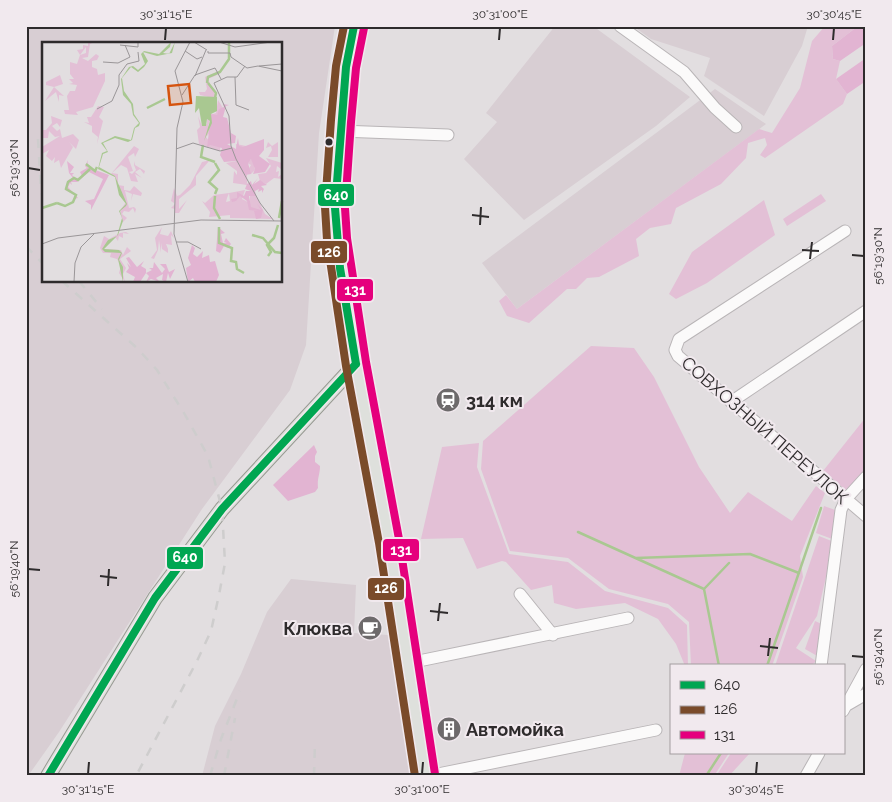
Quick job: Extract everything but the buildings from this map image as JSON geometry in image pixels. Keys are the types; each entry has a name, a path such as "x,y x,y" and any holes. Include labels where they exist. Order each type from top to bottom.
{"main road":[{"path":"354,26 346,67 340,131 335,208 336,228 340,268 356,364 374,454 426,776"},
{"path":"48,776 155,598 222,509 356,364"}],"street":[{"path":"620,26 684,72 714,108 736,127"},
{"path":"340,131 448,134"},
{"name":"СОВХОЗНЫЙ ПЕРЕУЛОК","path":"845,232 679,339 675,350 678,356 866,516"},
{"path":"732,402 866,311"},
{"path":"821,664 841,510 846,499 866,477"},
{"path":"520,594 553,635"},
{"path":"409,663 553,635 628,618"},
{"path":"845,708 866,669"},
{"path":"845,708 866,694"},
{"path":"426,776 656,730"},
{"path":"806,776 818,754"}],"shaded area":[{"path":"26,26 335,26 319,133 306,345 290,390 202,509 59,732 28,776 26,776"},
{"path":"555,26 593,26 690,97 656,126 524,220 464,159 497,122 486,113"},
{"path":"633,26 808,26 802,46 764,116 704,76 710,58 651,39"},
{"path":"825,26 858,26 832,46 833,59 840,61 836,79 847,94 843,104 765,158 760,155 767,145 765,138 748,143 746,158 721,184 676,208 671,224 650,228 636,239 639,256 599,277 587,278 576,289 567,289 529,323 507,316 499,301 506,295 517,309 759,129 772,133 800,88 812,41"},
{"path":"858,26 866,26 866,43 840,61 833,59 832,46"},
{"path":"866,58 866,81 847,94 836,79"},
{"path":"715,89 766,124 517,309 482,263"},
{"path":"821,194 826,201 787,226 783,219"},
{"path":"764,200 775,235 707,283 676,299 669,294 692,252"},
{"path":"591,346 634,348 654,377 699,467 730,513 748,492 792,521 816,486 825,493 800,556 803,577 773,664 691,664 689,622 668,604 609,589 568,558 510,551 481,469 483,441"},
{"path":"866,417 866,471 848,492 823,471"},
{"path":"479,443 477,467 509,554 568,562 605,591 668,608 687,625 688,664 684,664 676,644 658,619 625,603 576,609 554,603 552,585 531,590 506,562 502,561 477,569 463,538 421,539 442,447"},
{"path":"314,445 317,452 315,462 320,466 318,488 315,492 288,501 273,485"},
{"path":"824,506 838,511 835,540 816,533"},
{"path":"819,536 834,542 817,616 796,648 816,661 813,664 776,664"},
{"path":"291,579 356,585 354,633 388,635 410,776 202,776 215,726 241,674 267,612"},
{"path":"815,621 824,625 819,657 805,649"},
{"path":"685,754 728,754 714,776 679,776"},
{"path":"730,754 749,754 729,776 716,776"}],"waterway":[{"path":"768,664 821,508"},
{"path":"578,532 704,589 719,664"},
{"path":"636,558 750,554 799,573"},
{"path":"704,589 729,563"},
{"path":"706,776 720,754"}],"railway":[{"path":"38,139 42,195"},
{"path":"26,246 42,263"},
{"path":"63,282 137,348 157,370 208,456 222,509 225,563 211,631 136,776"},
{"path":"80,282 102,309"},
{"path":"210,776 221,739 240,691"},
{"path":"224,776 235,718"},
{"path":"314,776 315,741"}],"transit line":[{"name":"126","path":"344,26 336,66 331,120 325,207 327,240 346,366 379,543 415,776"},
{"name":"640","path":"354,26 346,67 335,208 340,268 356,364"},
{"name":"131","path":"364,28 356,68 351,122 345,208 347,238 366,362 399,539 435,774"},
{"name":"640","path":"48,776 155,598 222,509 356,364"}],"place":[{"name":"314 км","path":"448,400"},
{"name":"Клюква","path":"370,628"},
{"name":"Автомойка","path":"449,729"}]}
